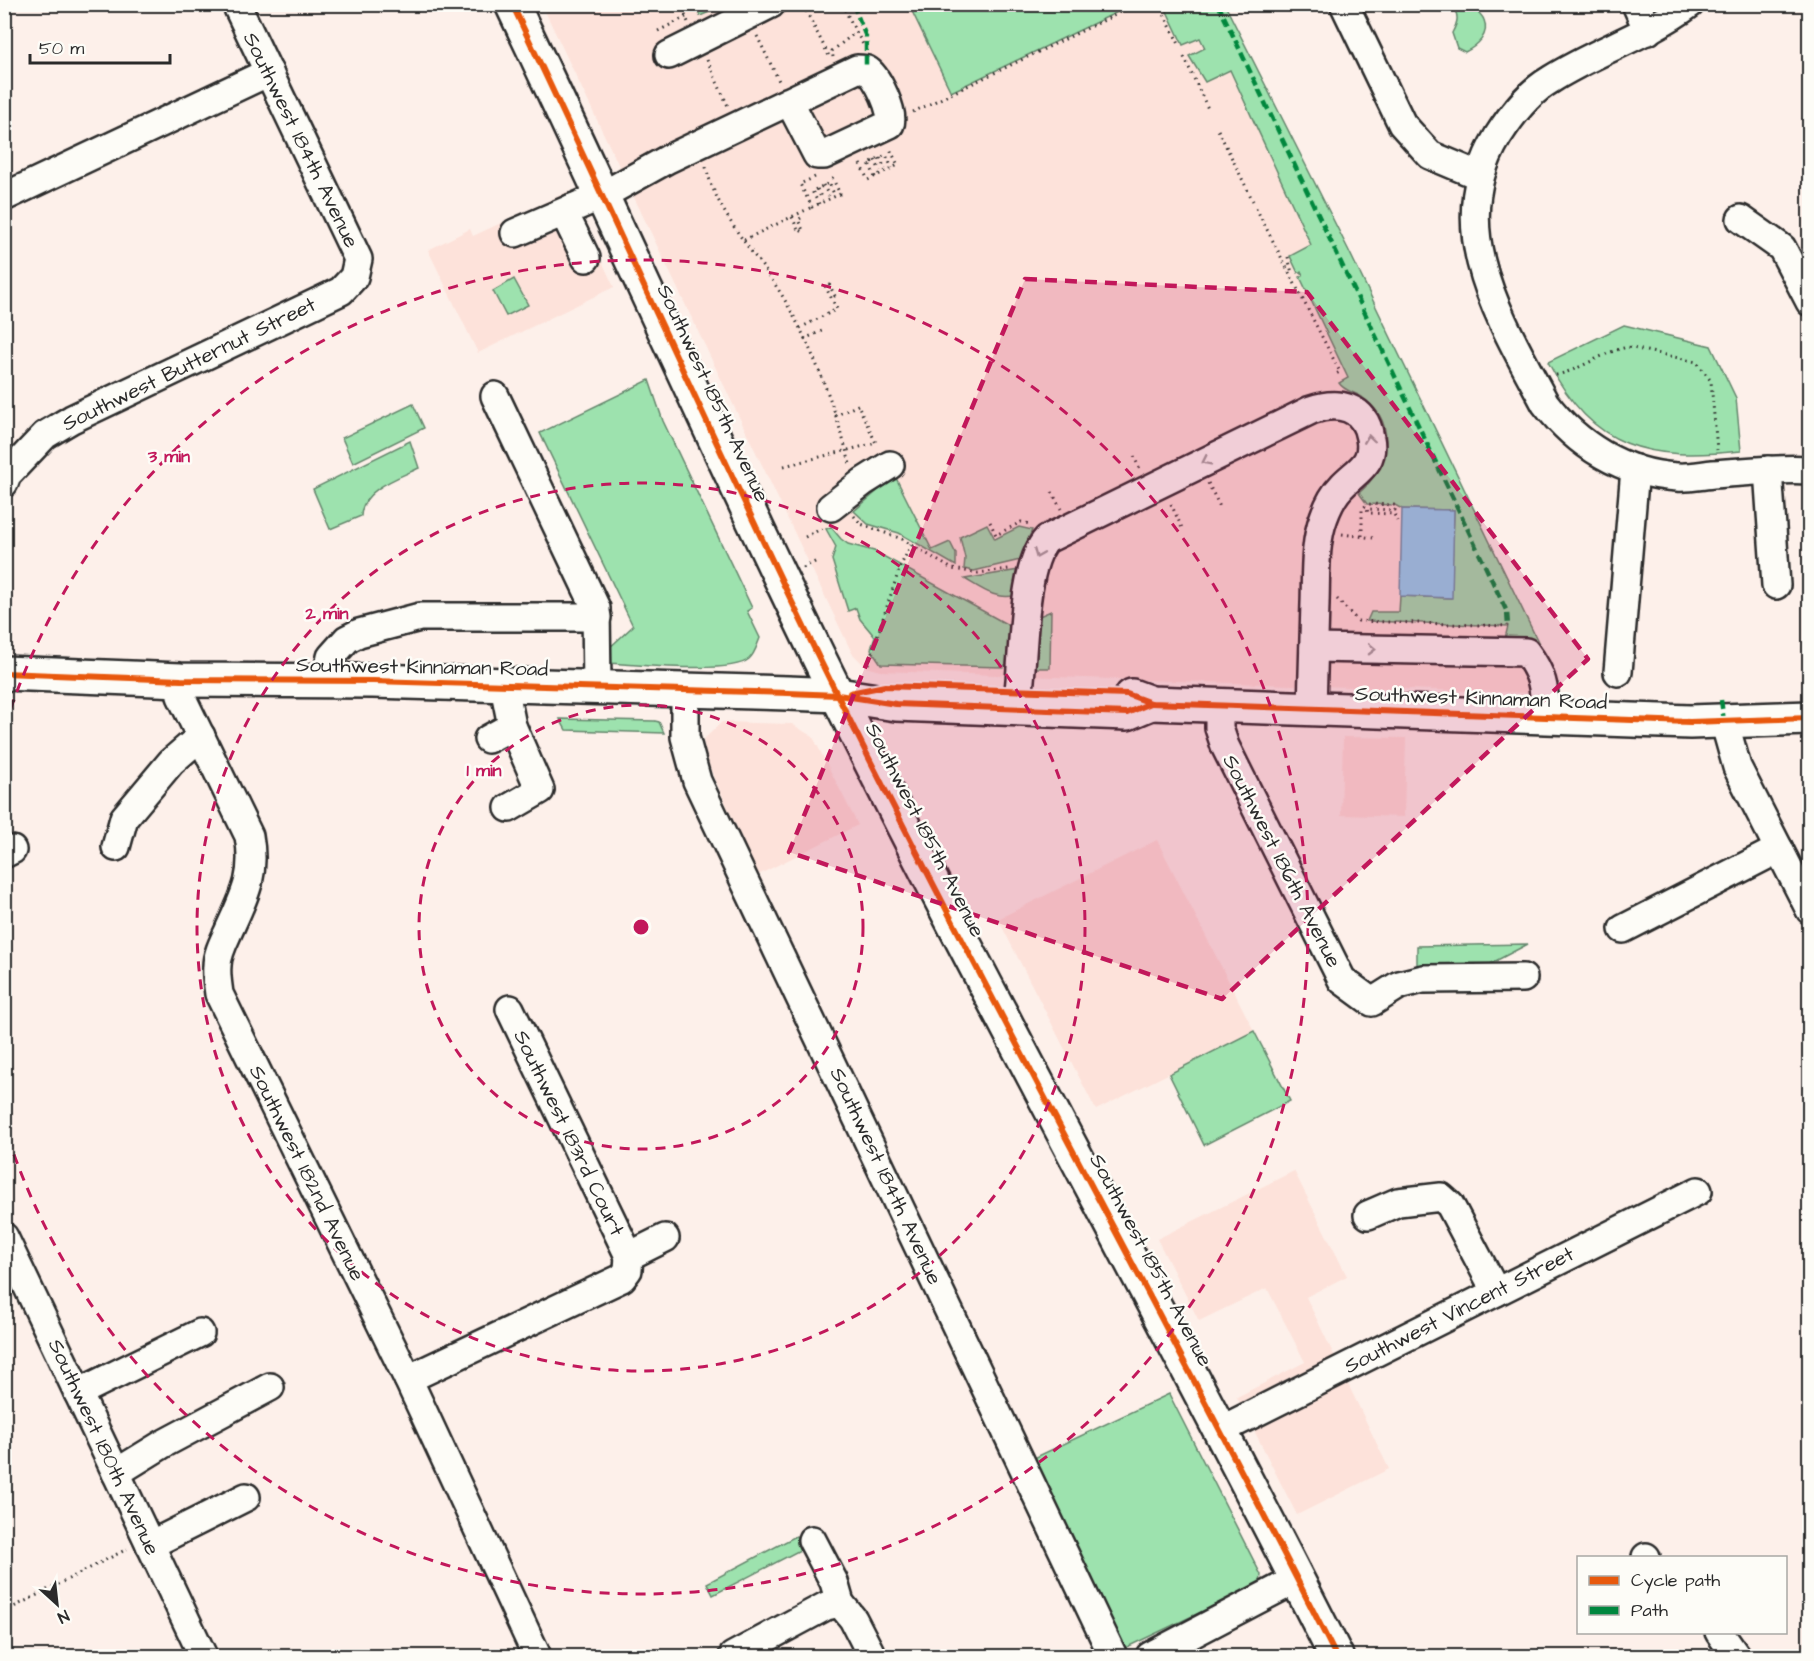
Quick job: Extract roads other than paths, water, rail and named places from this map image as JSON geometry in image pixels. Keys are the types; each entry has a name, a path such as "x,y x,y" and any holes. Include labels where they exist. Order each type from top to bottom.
{"main road":[{"name":"Southwest 185th Avenue","path":"512,4 838,695 984,981 1221,1430 1336,1656"},
{"name":"Southwest Kinnaman Road","path":"4,673 181,680 326,681 838,695 896,704 1127,713 1151,702"},
{"name":"Southwest Kinnaman Road","path":"838,695 885,686 1127,694 1151,702 1546,717 1724,721 1809,718"}],"street":[{"name":"Southwest 184th Avenue","path":"236,4 358,259 354,277"},
{"path":"1344,4 1402,124 1430,155 1480,176"},
{"path":"1636,4 1648,31"},
{"path":"1690,4 1648,31 1548,81 1523,102 1512,115 1489,151 1480,176 1474,212 1478,258 1486,282 1534,382 1557,419 1587,446 1635,469 1677,477 1768,470 1809,470"},
{"path":"669,55 697,41 781,8"},
{"path":"515,232 603,195 733,128 789,101 857,69 866,69 873,75 891,111 890,124 824,155 817,155 789,101"},
{"path":"4,197 268,72"},
{"path":"572,208 568,223 581,260 624,241"},
{"path":"1741,219 1782,248 1809,302"},
{"name":"Southwest Butternut Street","path":"5,477 45,435 72,419 341,291 354,277"},
{"path":"495,396 592,599 597,617 597,688"},
{"path":"1019,690 1027,606 1035,558 1041,545 1053,535 1325,405 1336,404 1353,411 1363,420 1371,438 1370,453 1360,472 1342,485 1332,498 1318,531 1312,708"},
{"path":"838,501 890,465"},
{"path":"1618,672 1635,469"},
{"path":"1768,470 1775,591"},
{"path":"326,681 331,657 339,645 359,633 420,617 597,617"},
{"path":"1314,648 1526,652 1538,668 1544,683 1546,717"},
{"name":"Southwest 182nd Avenue","path":"181,680 182,696 249,836 253,855 252,874 247,892 222,944 216,965 219,994 408,1379 537,1656"},
{"path":"504,686 512,726 540,790 509,808"},
{"name":"Southwest 184th Avenue","path":"685,690 685,737 697,781 1113,1656"},
{"name":"Southwest 186th Avenue","path":"1219,705 1219,728 1225,746 1342,980 1372,1002 1399,985 1423,979 1523,978"},
{"path":"1724,721 1737,767 1792,857 1809,910"},
{"path":"488,739 512,726"},
{"path":"116,847 124,818 171,762 201,736"},
{"path":"1623,929 1792,857"},
{"name":"Southwest 183rd Court","path":"510,1009 629,1256"},
{"name":"Southwest Vincent Street","path":"1221,1430 1698,1191"},
{"path":"1368,1215 1398,1202 1441,1197 1450,1205 1496,1292"},
{"name":"Southwest 180th Avenue","path":"4,1236 203,1656"},
{"path":"408,1379 622,1278 628,1270 629,1256 665,1238"},
{"path":"78,1393 200,1333"},
{"path":"116,1473 163,1444 270,1387"},
{"path":"149,1542 246,1497"},
{"path":"812,1540 834,1582 840,1603 853,1619 872,1656"},
{"path":"1150,1656 1297,1579"},
{"path":"734,1656 826,1606 840,1603"},
{"path":"1720,1634 1736,1656"}],"water":[{"path":"1402,509 1454,510 1452,598 1400,596"}]}
